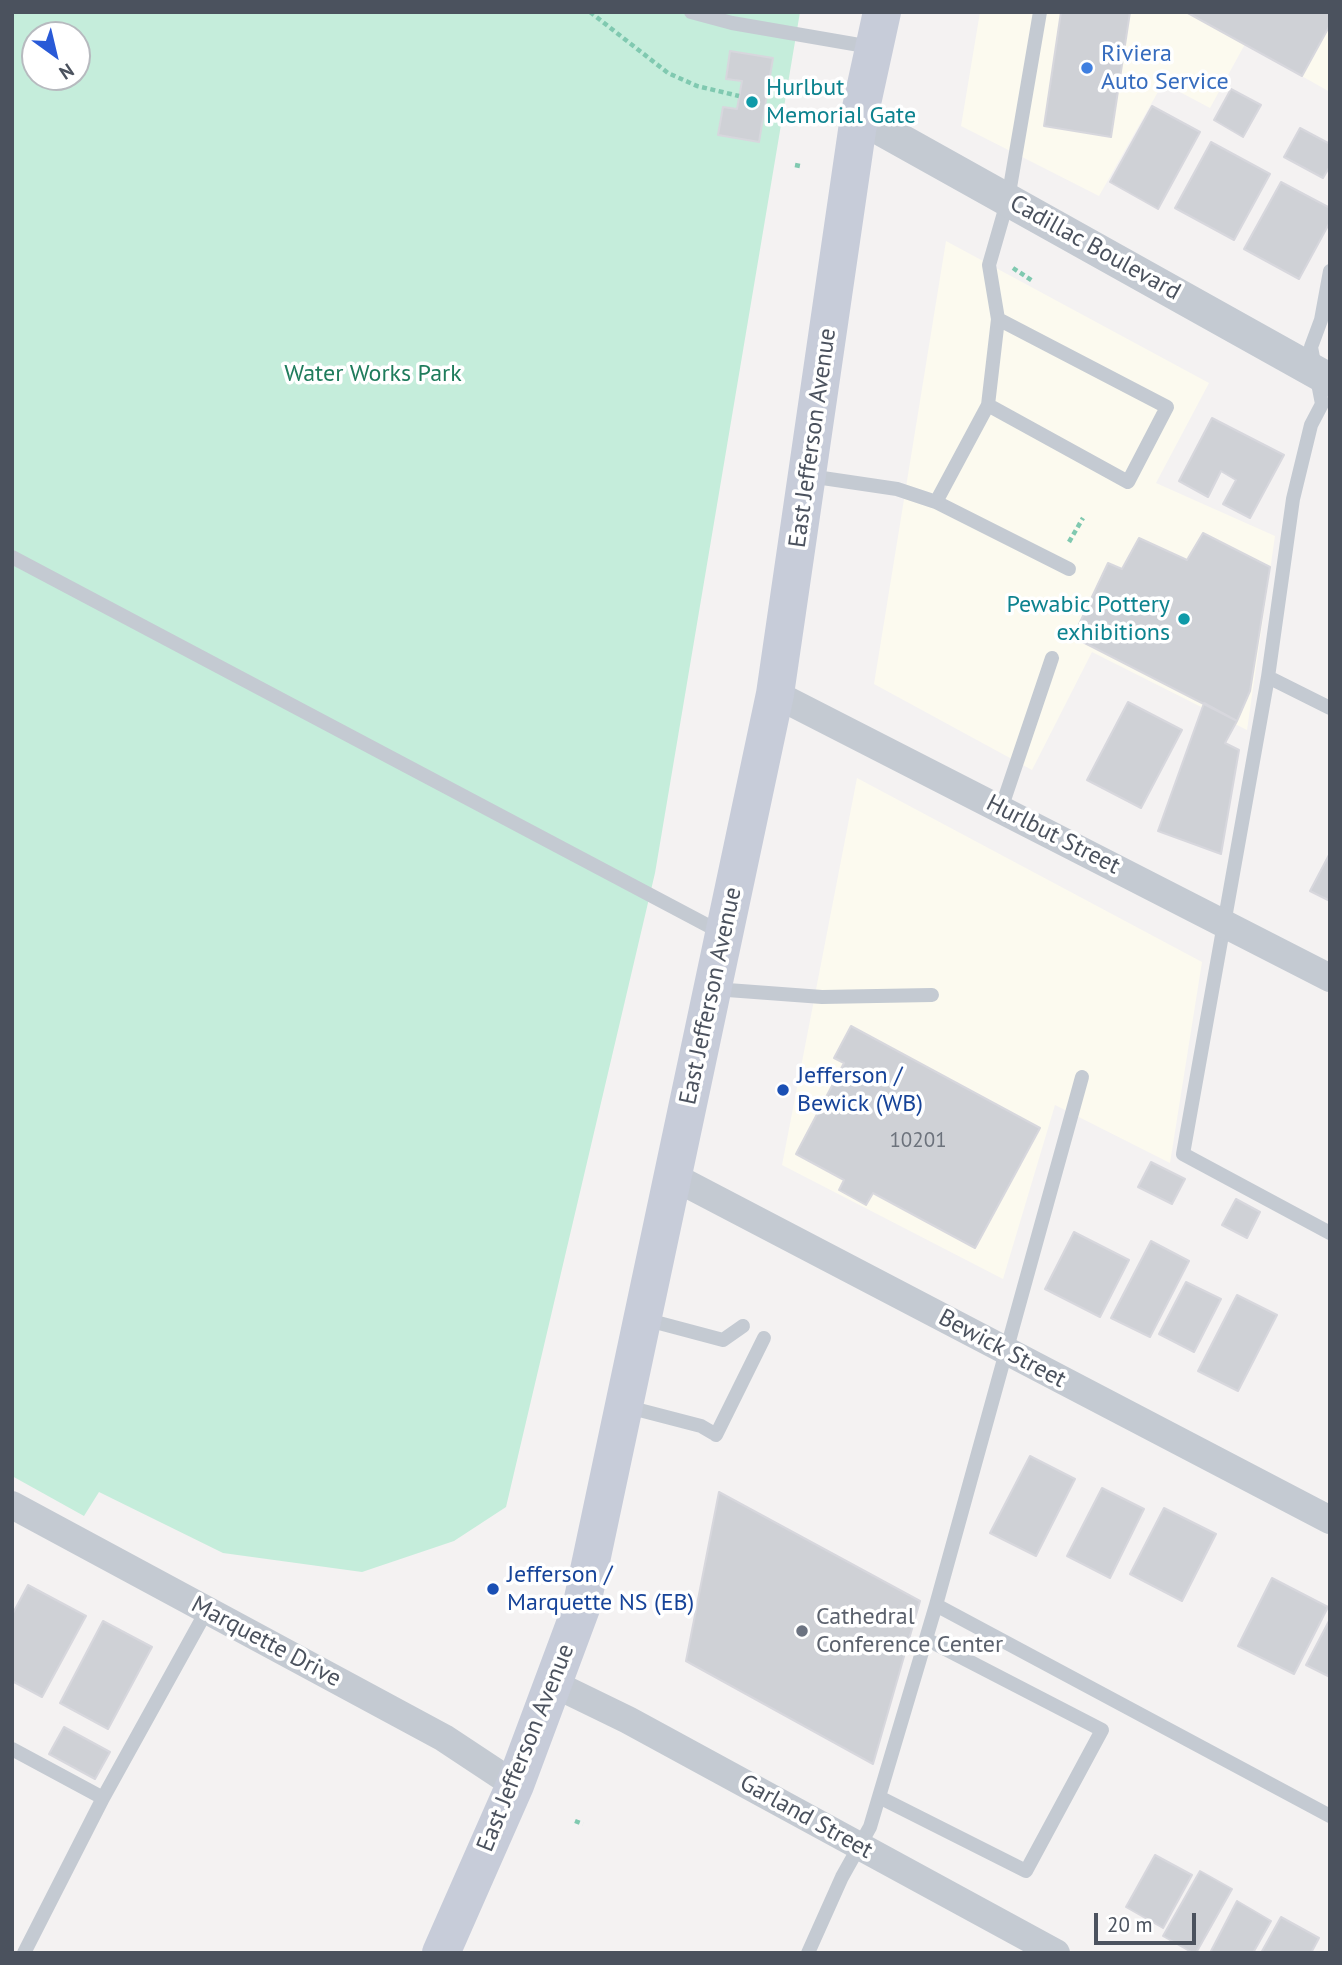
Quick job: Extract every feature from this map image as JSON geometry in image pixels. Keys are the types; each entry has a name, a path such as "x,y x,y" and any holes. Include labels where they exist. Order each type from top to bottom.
{"main road":[{"name":"East Jefferson Avenue","path":"441,1953 516,1786 581,1608 775,694 859,117 878,30"}],"street":[{"name":"Cadillac Boulevard","path":"859,117 1323,376"},
{"name":"Hurlbut Street","path":"775,694 1330,978"},
{"name":"Bewick Street","path":"674,1177 1330,1520"},
{"name":"Marquette Drive","path":"12,1505 444,1738 516,1786"},
{"name":"Garland Street","path":"554,1684 628,1720 1056,1953"}],"lane":[{"path":"691,12 732,23 878,30"},
{"path":"936,502 988,405 998,319 989,265 1008,198 1040,12"},
{"path":"1330,271 1321,320 1311,347 1323,376 1322,404 1311,425 1293,499 1268,677 1183,1154 1330,1233"},
{"path":"988,405 1128,482 1167,407 998,319"},
{"path":"808,476 897,489 936,502 1069,569"},
{"path":"12,557 724,933"},
{"path":"1001,809 1052,658"},
{"path":"1268,677 1330,708"},
{"path":"712,989 822,997 932,995"},
{"path":"808,1953 870,1827 936,1605 1004,1350 1082,1077"},
{"path":"643,1319 723,1340 743,1326"},
{"path":"624,1406 701,1426 714,1434 764,1338"},
{"path":"936,1605 1330,1816"},
{"path":"24,1953 103,1798 206,1610"},
{"path":"879,1797 1026,1871 1102,1730 926,1639"},
{"path":"12,1749 103,1798"}],"path":[{"path":"590,12 668,73 697,86 739,96"},
{"path":"1067,545 1083,518"},
{"path":"575,1821 583,1825"}],"shaded area":[{"path":"980,12 1330,12 1330,92 1245,44 1210,108 1163,83 1099,196 961,126"},
{"path":"946,241 1209,383 1156,483 1275,536 1247,730 1092,652 1032,770 874,684"},
{"path":"857,778 1202,962 1170,1163 1055,1105 1003,1279 782,1165"}],"green space":[{"name":"Water Works Park","path":"12,12 800,12 655,873 506,1507 454,1541 362,1572 223,1553 99,1492 84,1516 12,1476"}],"building":[{"path":"1061,12 1130,12 1111,137 1044,126"},
{"path":"1186,12 1330,12 1330,25 1302,76"},
{"name":"Hurlbut Memorial Gate","path":"730,51 773,58 759,142 718,135 723,107 737,109 742,81 726,79"},
{"path":"1231,89 1261,105 1243,137 1214,120"},
{"path":"1152,106 1200,132 1158,209 1110,182"},
{"path":"1300,128 1330,144 1330,166 1323,178 1284,157"},
{"path":"1211,142 1270,174 1234,240 1175,208"},
{"path":"1281,182 1330,208 1330,222 1299,279 1244,249"},
{"path":"1212,418 1284,455 1250,518 1223,504 1236,480 1221,471 1208,497 1179,481"},
{"path":"1203,533 1270,567 1250,691 1237,721 1073,637 1108,563 1122,569 1139,538 1187,560"},
{"path":"1128,702 1182,730 1141,808 1087,780"},
{"path":"1204,703 1237,721 1225,743 1239,750 1221,854 1158,831"},
{"path":"1330,853 1330,901 1310,891"},
{"path":"851,1026 1040,1128 975,1248 873,1193 866,1205 839,1190 844,1180 796,1154 844,1063 834,1058"},
{"path":"1151,1162 1185,1179 1172,1204 1138,1187"},
{"path":"1236,1199 1260,1212 1247,1238 1222,1225"},
{"path":"1074,1232 1129,1260 1100,1317 1045,1289"},
{"path":"1151,1241 1189,1261 1150,1337 1111,1318"},
{"path":"1186,1282 1221,1299 1194,1352 1159,1334"},
{"path":"1237,1295 1277,1315 1238,1391 1198,1371"},
{"path":"1030,1456 1075,1479 1036,1556 990,1533"},
{"path":"1102,1488 1144,1509 1110,1578 1067,1556"},
{"name":"Cathedral Conference Center","path":"719,1492 920,1601 873,1764 686,1661"},
{"path":"1164,1508 1216,1534 1182,1601 1130,1574"},
{"path":"1272,1578 1328,1607 1294,1674 1238,1646"},
{"path":"28,1585 86,1616 42,1697 12,1681 12,1615"},
{"path":"1330,1619 1330,1677 1306,1665"},
{"path":"103,1621 152,1647 108,1729 60,1703"},
{"path":"64,1727 110,1752 95,1779 49,1754"},
{"path":"1155,1855 1192,1875 1163,1928 1126,1907"},
{"path":"1200,1871 1232,1889 1196,1953 1193,1953 1163,1936"},
{"path":"1237,1901 1271,1921 1253,1953 1210,1953"},
{"path":"1281,1917 1319,1938 1311,1953 1261,1953"}],"place":[{"name":"Riviera Auto Service","path":"1087,68"},
{"name":"Hurlbut Memorial Gate","path":"752,102"},
{"name":"Pewabic Pottery exhibitions","path":"1184,619"},
{"name":"Jefferson / Bewick (WB)","path":"783,1090"},
{"name":"Jefferson / Marquette NS (EB)","path":"493,1589"},
{"name":"Cathedral Conference Center","path":"802,1631"}]}
